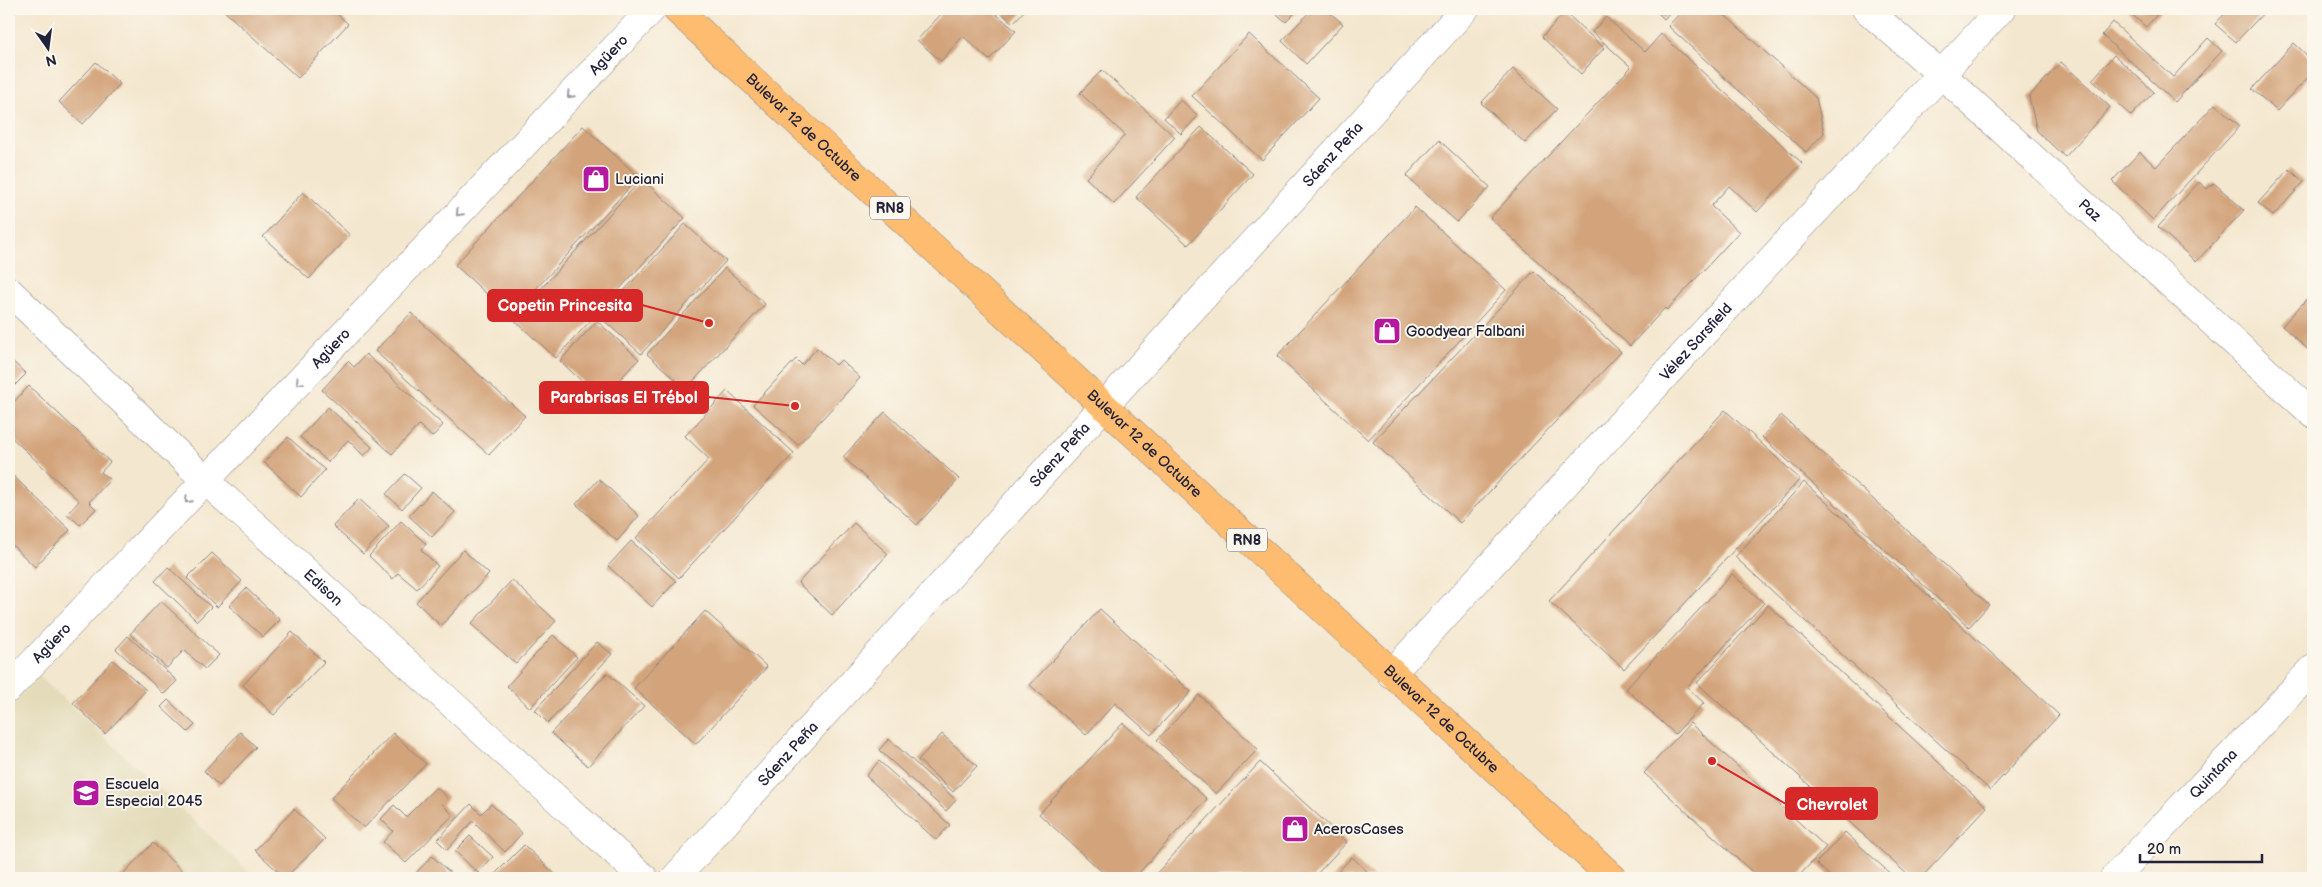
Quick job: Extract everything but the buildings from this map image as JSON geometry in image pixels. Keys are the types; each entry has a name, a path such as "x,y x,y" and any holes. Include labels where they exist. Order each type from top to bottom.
{"highway":[{"name":"Bulevar 12 de Octubre","path":"676,9 1613,878"}],"street":[{"name":"Agüero","path":"9,688 652,9"},
{"name":"Sáenz Peña","path":"676,878 1465,9"},
{"name":"Paz","path":"1866,9 1941,74 2313,414"},
{"name":"Vélez Sarsfield","path":"1391,674 2001,9"},
{"name":"Edison","path":"9,291 206,481 644,878"},
{"name":"Quintana","path":"2114,878 2313,669"}],"shaded area":[{"name":"Escuela Especial 2045","path":"39,676 255,878 9,878 9,707"}],"place":[{"name":"Luciani","path":"596,179"},
{"name":"Copetin Princesita","path":"709,323"},
{"name":"Goodyear Falbani","path":"1387,331"},
{"name":"Parabrisas El Trébol","path":"795,406"},
{"name":"Chevrolet","path":"1712,761"},
{"name":"Escuela Especial 2045","path":"86,793"},
{"name":"AcerosCases","path":"1295,829"}]}
